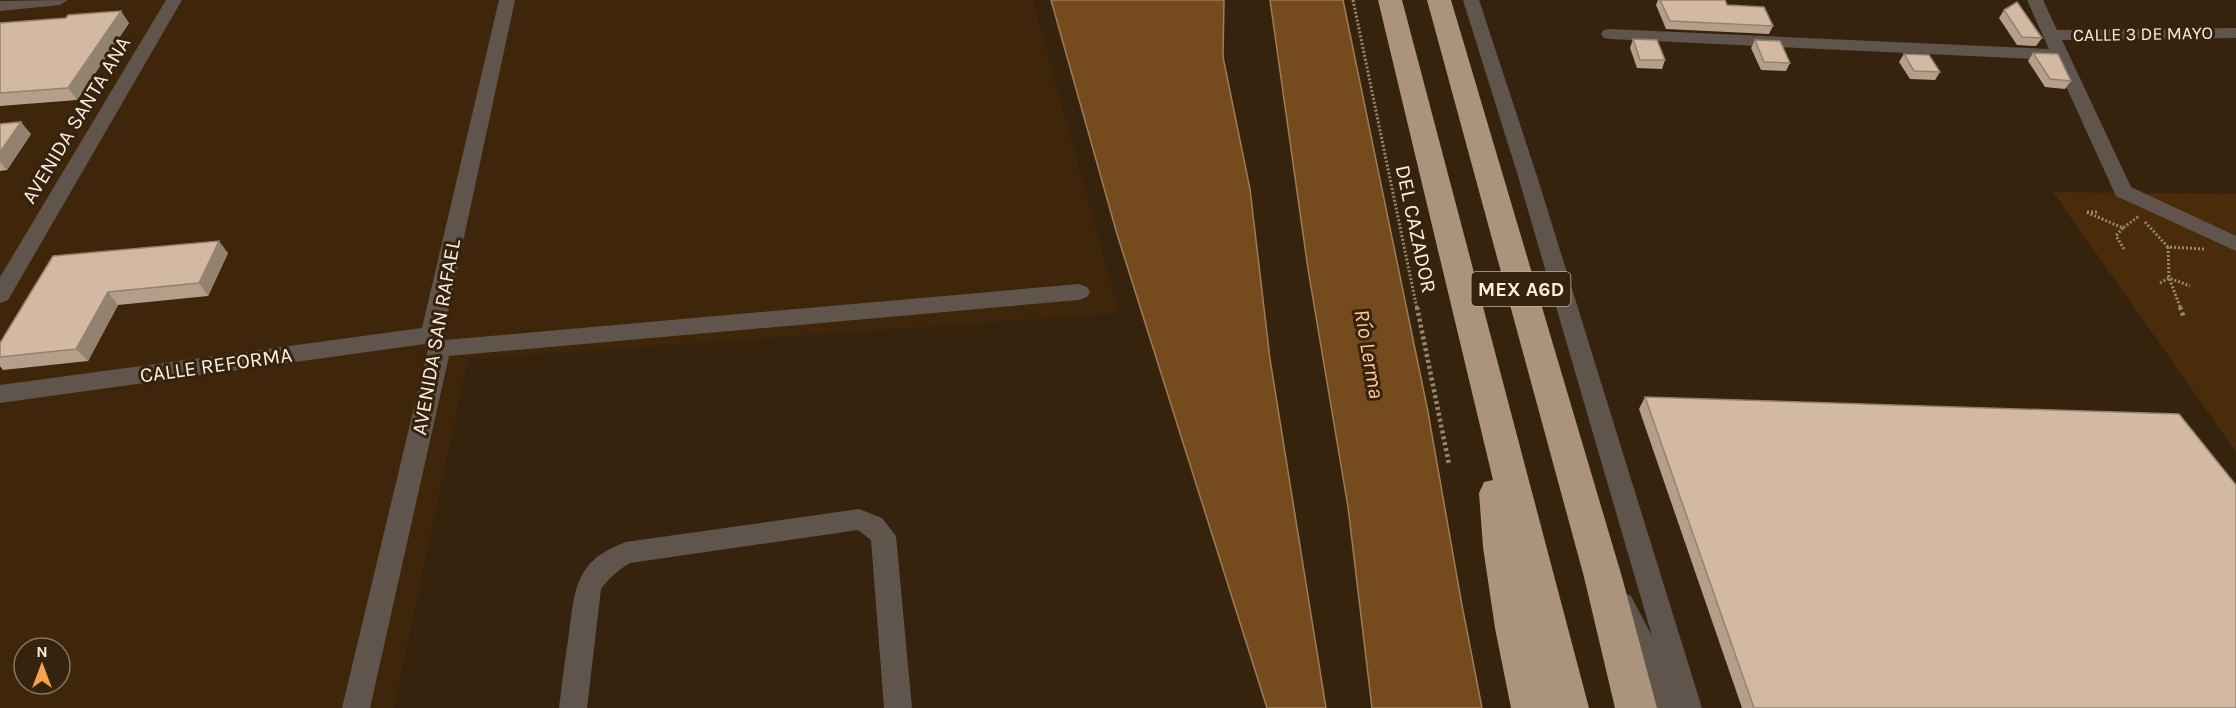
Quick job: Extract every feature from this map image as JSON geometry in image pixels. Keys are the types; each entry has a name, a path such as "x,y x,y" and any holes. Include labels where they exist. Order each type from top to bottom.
{"highway":[{"name":"MEX A6D","path":"1390,0 1505,459"},
{"name":"MEX A6D","path":"1439,0 1603,577"},
{"path":"1505,459 1496,486 1499,528 1522,665 1532,708"},
{"path":"1505,459 1568,708"},
{"path":"1603,577 1636,708"}],"street":[{"path":"0,6 60,0"},
{"name":"AVENIDA SANTA ANA","path":"0,295 174,0"},
{"name":"AVENIDA SAN RAFAEL","path":"356,708 507,0"},
{"path":"1472,0 1513,124 1688,708"},
{"path":"2035,0 2123,191 2236,244"},
{"path":"1610,33 2061,55"},
{"name":"CALLE 3 DE MAYO","path":"2051,35 2236,33"},
{"name":"CALLE REFORMA","path":"0,394 435,342 1079,292"},
{"path":"573,708 588,588 596,572 611,560 626,553 859,519 873,525 883,536 898,708"},
{"path":"1603,577 1628,612 1638,633 1662,708"}],"path":[{"name":"DEL CAZADOR","path":"1353,0 1449,464"},
{"path":"2097,212 2086,212 2123,228"},
{"path":"2124,249 2116,236 2139,215"},
{"path":"2168,247 2169,278 2184,318"},
{"path":"2160,283 2169,278 2190,286"}],"shaded area":[{"path":"0,0 1033,0 1119,313 468,359 394,708 0,708"},
{"path":"2053,192 2236,194 2236,452"}],"water":[{"path":"1051,0 1224,0 1223,57 1250,189 1270,359 1326,708 1267,708 1117,234"},
{"name":"Río Lerma","path":"1270,0 1343,0 1428,412 1482,708 1372,708 1348,507 1308,269"}],"building":[{"path":"1660,0 1725,0 1727,5 1764,7 1773,26 1670,21"},
{"path":"2017,2 2042,38 2022,37 2004,10"},
{"path":"121,11 68,88 0,93 0,23"},
{"path":"1633,39 1657,40 1665,60 1640,60"},
{"path":"1755,40 1780,41 1790,63 1764,62"},
{"path":"2033,53 2058,54 2071,81 2050,79"},
{"path":"1904,54 1929,55 1940,72 1914,71"},
{"path":"21,122 0,152 0,124"},
{"path":"219,241 199,283 108,292 76,349 0,357 0,343 53,256"},
{"path":"1645,397 2179,414 2236,485 2236,708 1754,708"}]}
